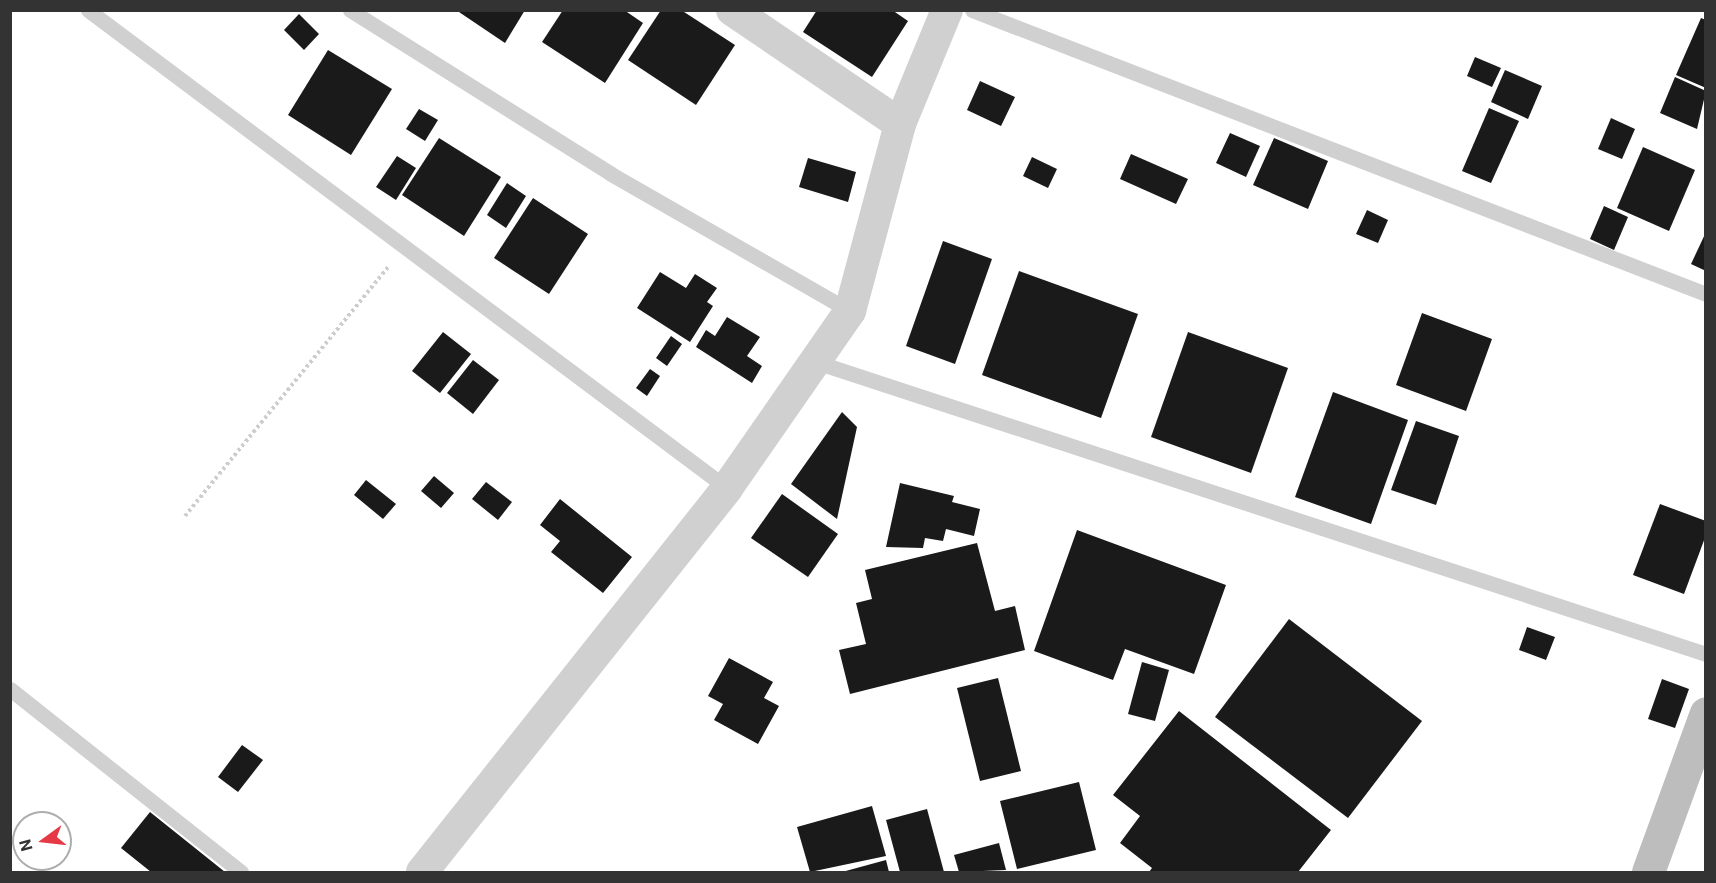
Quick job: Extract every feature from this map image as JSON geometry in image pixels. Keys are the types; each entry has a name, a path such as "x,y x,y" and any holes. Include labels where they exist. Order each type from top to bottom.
{"main road":[{"path":"1648,873 1706,713"}],"street":[{"path":"732,10 900,124"},
{"path":"422,873 727,488 850,311 900,124 947,10"}],"lane":[{"path":"88,10 727,488"},
{"path":"350,10 611,174 850,311"},
{"path":"972,10 1706,294"},
{"path":"816,362 1706,654"},
{"path":"10,689 241,873"}],"path":[{"path":"185,516 405,247"}],"building":[{"path":"456,10 525,10 505,43"},
{"path":"563,10 624,10 643,23 605,83 542,42"},
{"path":"661,10 681,10 735,45 696,105 628,60"},
{"path":"817,10 892,10 908,21 872,77 803,32"},
{"path":"299,14 319,34 304,50 284,30"},
{"path":"1701,18 1706,20 1706,88 1676,75"},
{"path":"328,50 392,89 351,155 288,115"},
{"path":"1475,57 1501,68 1492,87 1467,76"},
{"path":"1505,70 1542,86 1528,119 1491,102"},
{"path":"1675,77 1706,91 1697,129 1660,113"},
{"path":"980,81 1015,97 1001,126 967,110"},
{"path":"1489,108 1519,121 1491,183 1462,171"},
{"path":"419,109 438,120 425,141 406,129"},
{"path":"1611,118 1635,129 1622,159 1598,149"},
{"path":"1230,133 1260,146 1246,177 1216,163"},
{"path":"439,138 501,177 464,236 402,195"},
{"path":"1274,138 1328,161 1308,209 1253,185"},
{"path":"1643,147 1695,170 1669,231 1617,208"},
{"path":"1131,154 1188,179 1176,204 1120,179"},
{"path":"397,156 416,168 396,200 376,187"},
{"path":"1032,157 1057,169 1048,188 1023,176"},
{"path":"808,158 856,172 848,202 799,187"},
{"path":"507,183 526,196 506,228 487,215"},
{"path":"533,198 588,234 549,294 494,258"},
{"path":"1604,206 1628,217 1614,250 1590,239"},
{"path":"1367,210 1388,220 1378,243 1356,234"},
{"path":"1706,232 1706,271 1691,264"},
{"path":"943,241 992,259 955,364 906,346"},
{"path":"1019,271 1138,314 1101,418 982,375"},
{"path":"660,272 686,288 695,274 717,288 707,302 713,306 690,342 637,308"},
{"path":"1422,313 1492,339 1466,411 1396,385"},
{"path":"727,317 760,337 747,356 762,366 752,383 696,347 706,330 715,336"},
{"path":"443,332 471,354 440,393 412,371"},
{"path":"1188,332 1288,368 1251,473 1151,437"},
{"path":"671,336 682,344 667,366 656,358"},
{"path":"473,360 499,380 473,414 447,393"},
{"path":"650,369 660,376 647,396 636,388"},
{"path":"1333,392 1408,420 1371,524 1295,497"},
{"path":"842,412 857,427 837,519 791,484"},
{"path":"1416,421 1459,436 1436,505 1391,490"},
{"path":"434,476 454,493 441,508 421,491"},
{"path":"366,480 396,504 383,519 354,495"},
{"path":"486,482 512,502 498,520 472,499"},
{"path":"900,483 954,496 952,502 980,509 974,536 946,529 943,541 925,538 923,548 886,547"},
{"path":"782,494 838,534 808,577 751,538"},
{"path":"560,499 632,557 603,593 551,552 560,541 540,525"},
{"path":"1660,504 1706,521 1706,535 1684,594 1633,575"},
{"path":"1077,530 1226,585 1194,674 1125,649 1113,680 1034,651"},
{"path":"977,543 995,611 1015,606 1025,650 850,694 839,650 866,644 856,603 872,599 865,570"},
{"path":"1289,619 1422,721 1348,818 1215,717"},
{"path":"1527,627 1555,637 1546,660 1519,650"},
{"path":"729,658 773,682 764,698 779,706 758,744 714,720 723,704 708,696"},
{"path":"1142,662 1169,670 1155,721 1128,714"},
{"path":"998,678 1021,771 980,781 957,688"},
{"path":"1662,679 1689,689 1675,728 1648,719"},
{"path":"1179,711 1331,830 1298,872 1149,872 1152,868 1120,843 1140,816 1113,795"},
{"path":"242,745 263,760 238,792 218,777"},
{"path":"1079,782 1096,850 1017,869 1000,801"},
{"path":"872,806 886,856 810,872 797,827"},
{"path":"927,809 944,872 900,872 886,820"},
{"path":"150,812 225,872 151,872 121,848"},
{"path":"999,843 1006,870 959,872 954,855"},
{"path":"886,860 889,872 842,872"}]}
